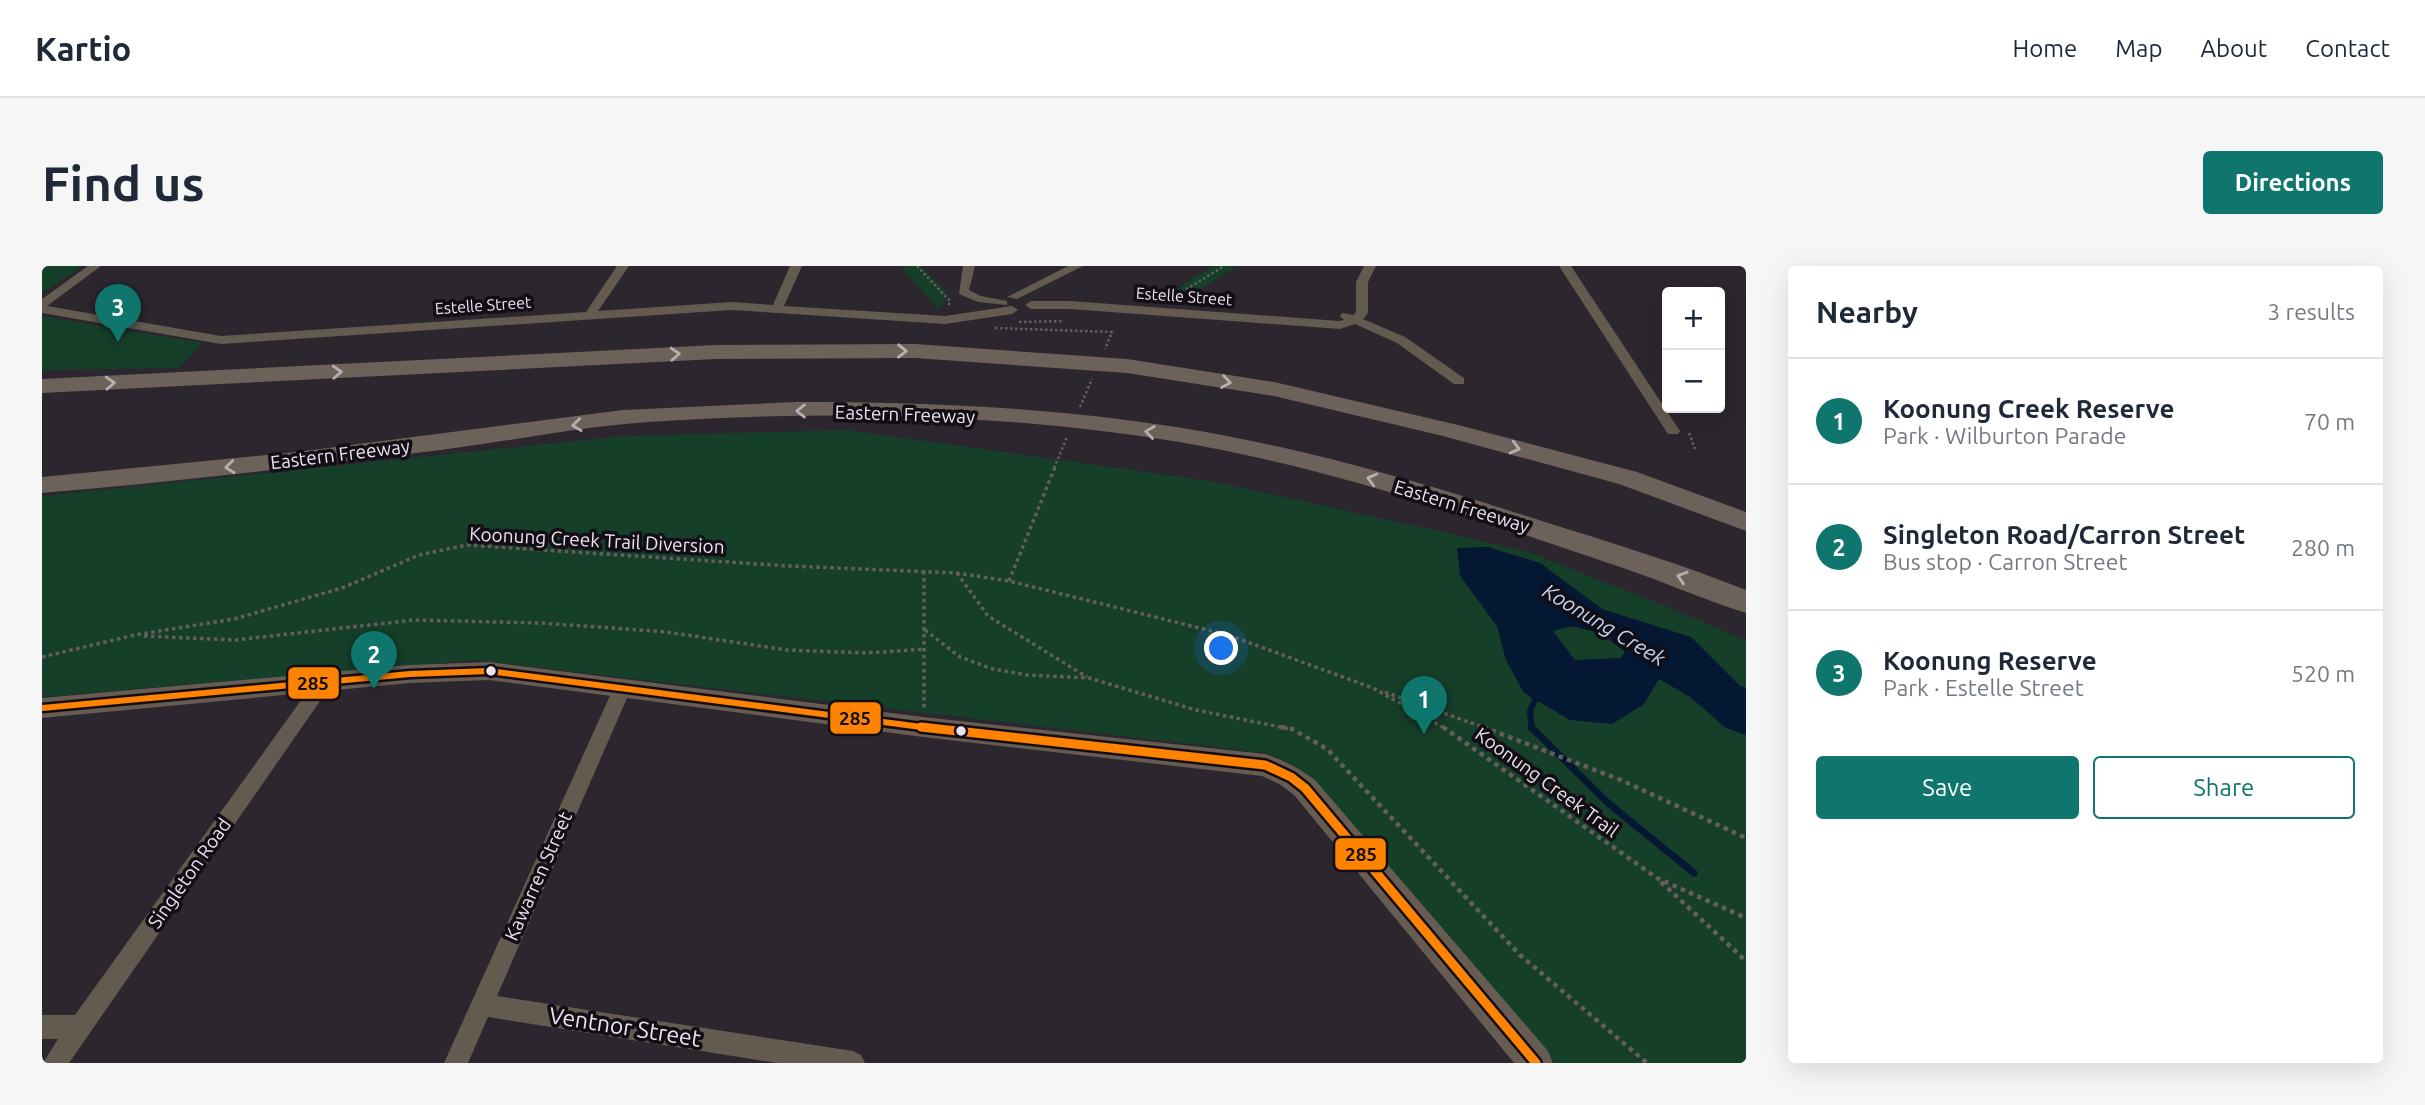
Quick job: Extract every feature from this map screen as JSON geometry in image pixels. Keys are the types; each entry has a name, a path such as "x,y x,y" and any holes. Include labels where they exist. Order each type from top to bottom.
{"highway":[{"path":"42,386 716,352 850,350 999,356 1127,366 1274,389 1450,430 1628,478 1746,522"},
{"name":"Eastern Freeway","path":"42,485 251,465 645,415 750,411 915,411 1063,421 1247,447 1350,473 1462,504 1706,585 1746,602"}],"street":[{"path":"42,306 95,266"},
{"path":"589,316 623,266"},
{"path":"777,309 796,266"},
{"path":"969,266 963,292 971,297 1024,310 1040,286"},
{"path":"1008,306 1077,266"},
{"path":"1351,318 1364,309 1361,298 1362,282 1370,266"},
{"path":"1565,266 1673,431"},
{"path":"966,281 977,295 1008,306"},
{"path":"1040,286 1048,301"},
{"path":"967,313 975,306 971,297"},
{"name":"Estelle Street","path":"1029,301 1070,305"},
{"name":"Estelle Street","path":"1029,301 1330,326 1351,318"},
{"name":"Estelle Street","path":"42,306 50,312 221,340 732,306 954,320 1008,306"},
{"name":"Estelle Street","path":"924,319 1008,306"},
{"path":"1351,318 1401,340 1459,381"},
{"path":"42,708 410,674 489,671 923,727 1244,761 1280,771 1305,788 1536,1063"},
{"name":"Singleton Road","path":"55,1063 323,683"},
{"name":"Kawarren Street","path":"456,1063 622,688"},
{"name":"Ventnor Street","path":"481,1005 853,1063"},
{"path":"42,1027 80,1027"}],"path":[{"path":"917,266 950,301 948,308 941,312 921,311 924,319"},
{"path":"1164,312 1164,304 1170,299 1224,266"},
{"path":"1008,306 1064,321"},
{"path":"994,323 994,328 1112,332"},
{"path":"1688,431 1695,449"},
{"path":"1009,581 1037,508"},
{"name":"Koonung Creek Trail Diversion","path":"42,657 135,635 234,619 342,588 419,555 467,545 789,566 924,571"},
{"path":"923,727 924,571"},
{"name":"Koonung Creek Trail","path":"924,571 1009,581 1247,640 1373,688 1449,730 1657,878 1746,918"},
{"path":"957,573 988,616 1089,678"},
{"path":"135,635 235,640 414,620 540,623 666,632 787,650 867,653 925,649"},
{"path":"1373,688 1621,780 1746,838"},
{"path":"1657,878 1746,961"}],"green space":[{"path":"42,266 82,266 42,293"},
{"path":"901,266 922,266 948,295 939,310"},
{"path":"1214,266 1237,266 1178,304 1161,303 1176,289"},
{"path":"42,316 202,343 179,368 42,370"},
{"path":"846,430 1210,481 1439,531 1528,552 1746,641 1746,1063 1556,1063 1322,789 1293,766 1258,752 475,660 42,697 42,496 624,436"}],"water":[{"name":"Koonung Creek","path":"1488,547 1540,563 1602,609 1691,637 1740,686 1746,688 1746,735 1726,728 1690,697 1659,679 1644,704 1612,724 1570,720 1524,693 1506,660 1497,626 1460,576 1457,548","holes":["1573,626 1602,634 1625,652 1621,658 1575,660 1553,631"]}],"waterway":[{"path":"1532,728 1530,711 1535,700"},
{"path":"1532,728 1608,803 1694,873"}],"transit line":[{"name":"285","path":"42,708 410,674 489,671 923,727 1265,765 1291,777 1305,788 1536,1063"}],"place":[{"name":"Koonung Reserve","path":"118,342"},
{"name":"Singleton Road/Carron Street","path":"374,689"},
{"name":"Koonung Creek Reserve","path":"1424,734"}]}
